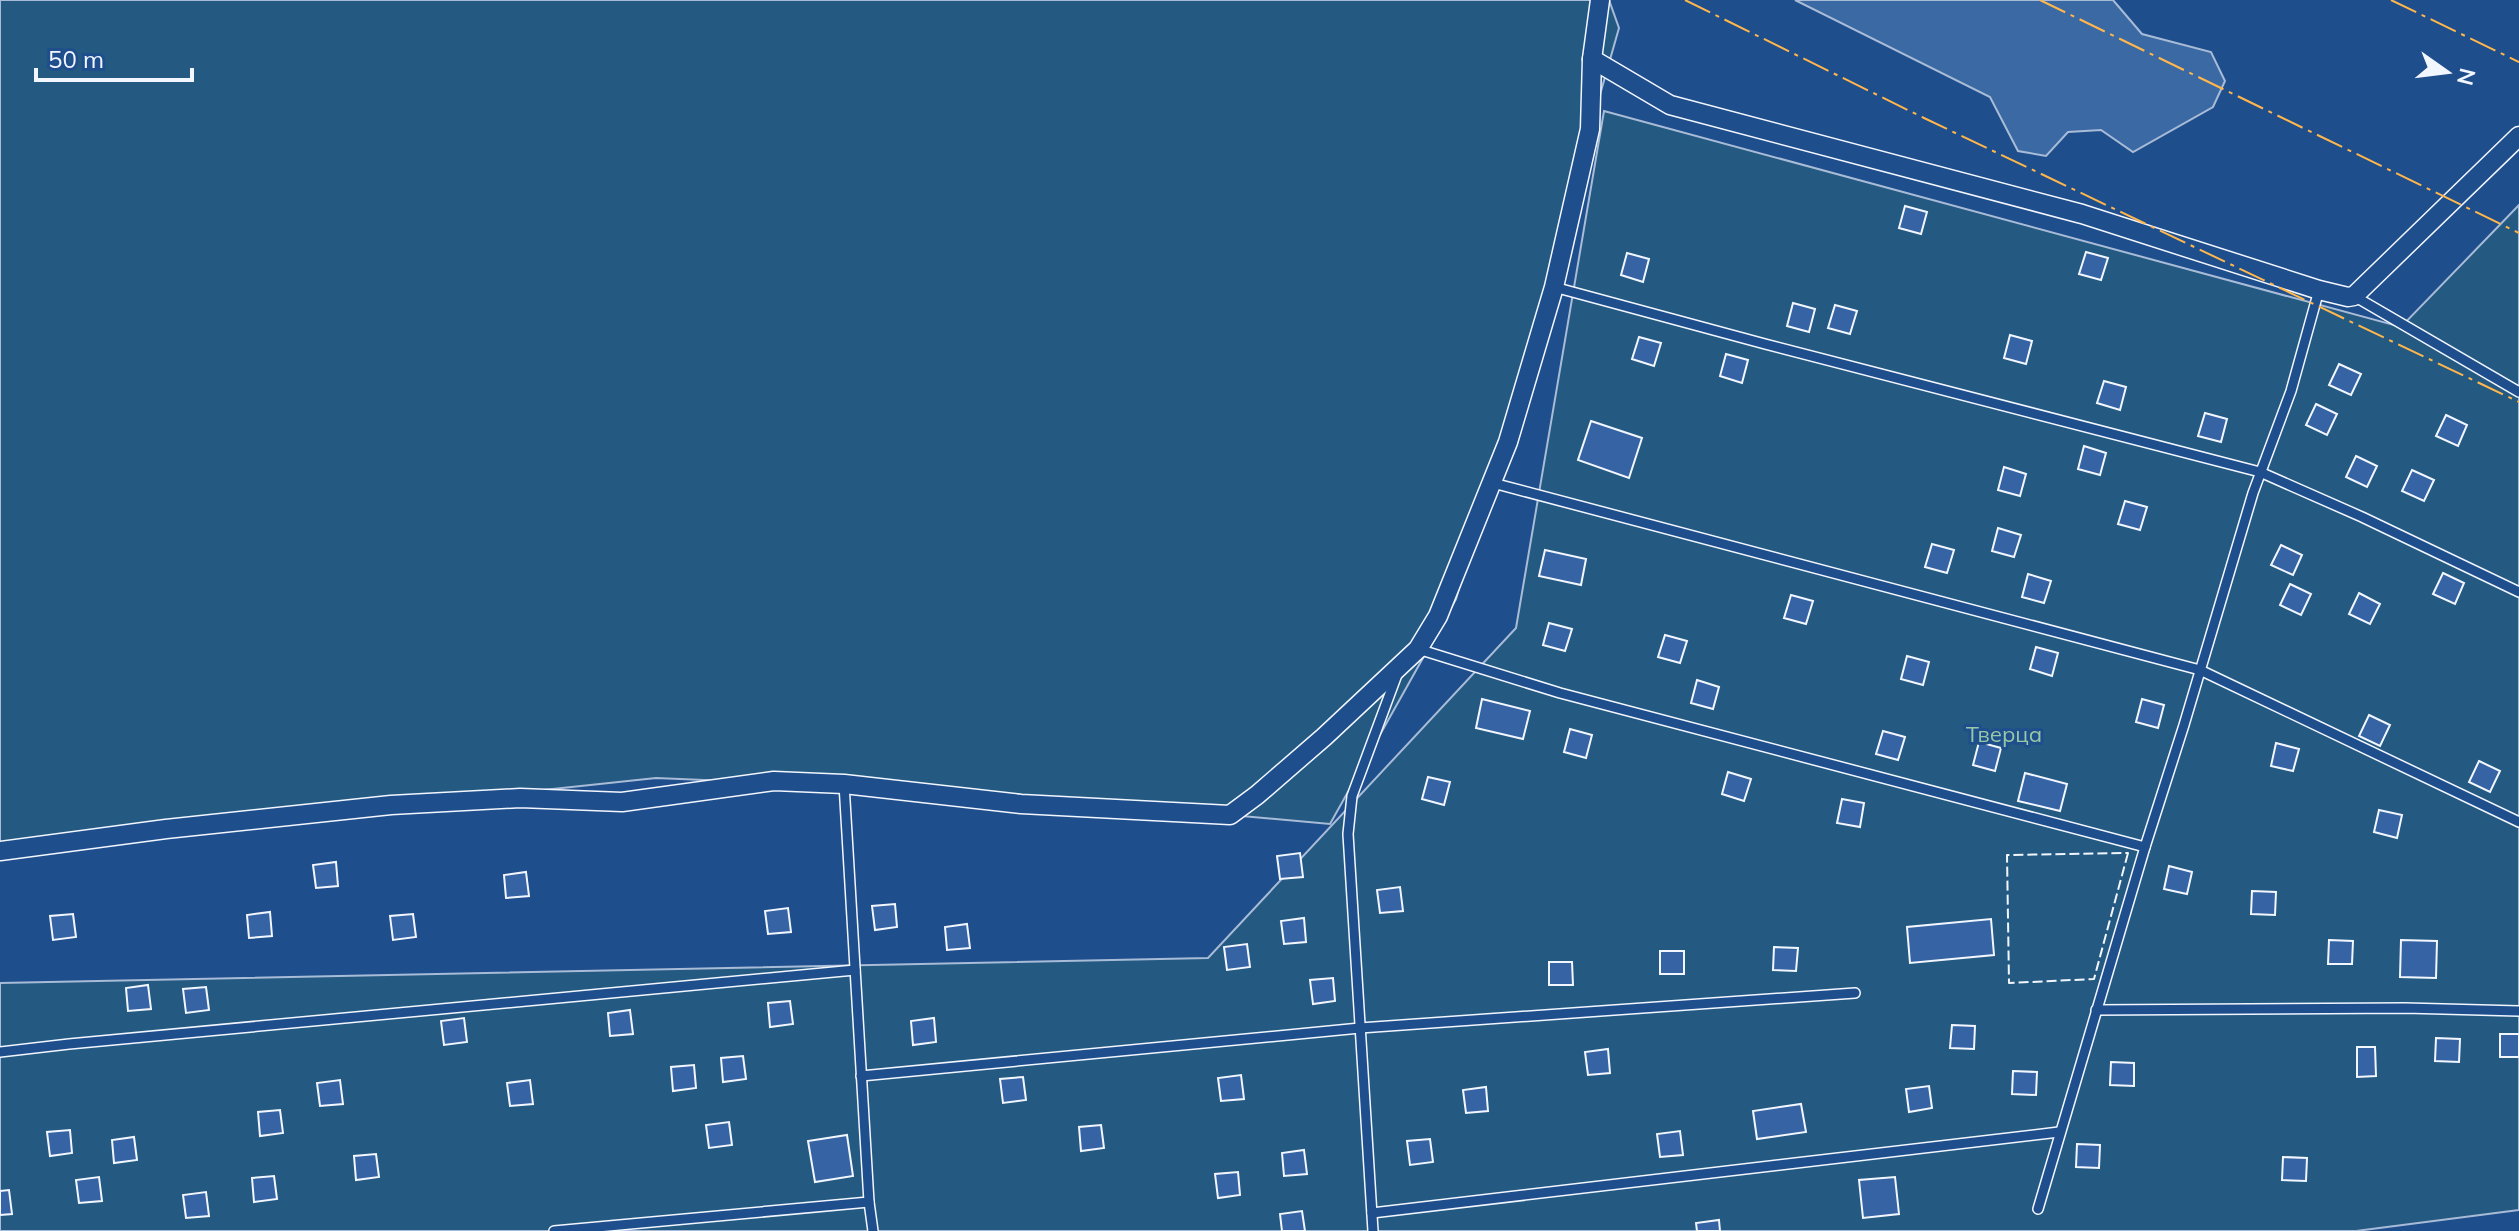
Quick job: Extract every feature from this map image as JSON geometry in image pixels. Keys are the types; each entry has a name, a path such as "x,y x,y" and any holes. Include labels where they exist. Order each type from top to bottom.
{"street":[{"path":"0,851 166,829 391,805 520,798 622,802 774,781 844,784 1021,804 1230,815 1324,737 1418,649 1438,616 1493,483 1554,287 1590,129 1592,59 1600,0"},
{"path":"1592,59 1670,105 2082,214 2348,297 2354,296 2519,136"}],"lane":[{"path":"1554,287 2260,472 2519,592"},
{"path":"2038,1209 2145,847 2260,472 2291,391 2319,290"},
{"path":"2354,296 2519,392"},
{"path":"1493,483 2200,670 2519,822"},
{"path":"1418,649 1560,693 2145,847"},
{"path":"1373,1231 1348,834 1352,796 1401,665"},
{"path":"844,784 873,1231"},
{"path":"0,1052 855,970"},
{"path":"861,1076 1360,1028 1855,993"},
{"path":"2096,1010 2405,1008 2519,1011"},
{"path":"1372,1213 2059,1132"},
{"path":"554,1231 869,1202"}],"green space":[{"path":"0,0 1609,0 1619,28 1456,599 1330,824 967,791 656,778 0,848"},
{"name":"Тверца","path":"1604,111 2401,327 2519,205 2519,1210 2356,1231 0,1231 0,983 1208,958 1516,628"}],"shaded area":[{"path":"1795,0 2113,0 2142,34 2211,52 2225,81 2213,107 2133,152 2101,130 2068,132 2046,156 2018,151 1990,97"}],"building":[{"path":"1905,206 1927,212 1921,234 1899,228"},
{"path":"2086,252 2108,258 2101,280 2079,274"},
{"path":"1627,253 1649,259 1643,282 1621,275"},
{"path":"1793,303 1815,309 1809,332 1787,326"},
{"path":"1835,305 1857,311 1850,334 1828,328"},
{"path":"2010,335 2032,341 2026,364 2004,358"},
{"path":"1639,337 1661,343 1654,366 1632,359"},
{"path":"1726,354 1748,360 1742,383 1720,376"},
{"path":"2339,364 2361,374 2351,395 2329,385"},
{"path":"2104,381 2126,387 2120,410 2097,403"},
{"path":"2316,404 2337,414 2327,435 2306,425"},
{"path":"2205,413 2227,419 2221,442 2198,436"},
{"path":"2446,415 2467,425 2458,446 2436,436"},
{"path":"1591,421 1642,438 1629,478 1578,460"},
{"path":"2084,446 2106,453 2100,475 2078,469"},
{"path":"2356,456 2377,466 2367,487 2346,477"},
{"path":"2004,467 2026,474 2020,496 1998,490"},
{"path":"2412,470 2434,480 2424,501 2402,491"},
{"path":"2125,501 2147,507 2140,530 2118,524"},
{"path":"1998,528 2021,535 2014,557 1992,551"},
{"path":"1932,544 1954,550 1947,573 1925,567"},
{"path":"2281,545 2302,555 2293,575 2271,565"},
{"path":"1545,550 1586,559 1581,585 1539,576"},
{"path":"2443,573 2464,583 2455,604 2433,594"},
{"path":"2028,574 2051,581 2044,603 2022,597"},
{"path":"2290,584 2311,594 2301,615 2280,605"},
{"path":"2359,593 2380,604 2370,624 2349,614"},
{"path":"1791,595 1813,601 1806,624 1784,618"},
{"path":"1549,623 1572,629 1565,651 1543,645"},
{"path":"1665,635 1687,641 1680,663 1658,657"},
{"path":"2036,647 2058,653 2052,676 2030,669"},
{"path":"1907,656 1929,662 1923,685 1901,679"},
{"path":"1697,680 1719,687 1713,709 1691,703"},
{"path":"1482,699 1530,711 1523,739 1476,728"},
{"path":"2142,699 2164,705 2158,728 2136,722"},
{"path":"2369,715 2390,725 2380,746 2359,736"},
{"path":"1570,729 1592,735 1586,758 1564,752"},
{"path":"1883,731 1905,737 1898,760 1876,754"},
{"path":"1979,742 2001,748 1995,771 1973,765"},
{"path":"2276,743 2299,749 2293,771 2271,766"},
{"path":"2479,761 2500,771 2490,792 2469,782"},
{"path":"1728,772 1751,779 1744,801 1722,794"},
{"path":"2025,773 2067,784 2060,811 2018,801"},
{"path":"1428,777 1450,782 1444,805 1422,799"},
{"path":"1842,799 1864,803 1860,827 1837,823"},
{"path":"2379,810 2402,815 2397,838 2374,832"},
{"path":"1300,853 1303,877 1280,879 1277,856"},
{"path":"336,862 338,886 316,888 313,865"},
{"path":"2169,866 2192,872 2187,894 2164,889"},
{"path":"526,872 529,896 506,898 504,875"},
{"path":"1400,887 1403,911 1380,913 1377,890"},
{"path":"2252,891 2276,892 2275,915 2251,914"},
{"path":"895,904 897,927 875,930 872,906"},
{"path":"788,908 791,932 768,934 765,911"},
{"path":"270,912 272,936 249,938 247,915"},
{"path":"73,914 76,937 53,940 50,916"},
{"path":"413,914 416,937 393,940 390,916"},
{"path":"1304,918 1306,942 1284,944 1281,921"},
{"path":"1991,919 1994,955 1910,963 1907,927"},
{"path":"967,924 970,948 947,950 945,927"},
{"path":"2329,940 2353,941 2352,964 2328,964"},
{"path":"2401,940 2437,941 2436,978 2400,977"},
{"path":"1247,944 1250,967 1227,970 1224,947"},
{"path":"1774,947 1798,948 1796,971 1773,970"},
{"path":"1660,951 1684,951 1684,974 1660,974"},
{"path":"1549,962 1572,962 1573,985 1549,985"},
{"path":"1333,978 1335,1001 1313,1004 1310,980"},
{"path":"148,985 151,1009 128,1011 126,988"},
{"path":"206,987 209,1010 186,1013 183,989"},
{"path":"790,1001 793,1024 770,1027 768,1003"},
{"path":"630,1010 633,1034 610,1036 608,1013"},
{"path":"464,1018 467,1042 444,1045 441,1021"},
{"path":"934,1018 936,1042 913,1045 911,1021"},
{"path":"1952,1025 1975,1026 1974,1049 1950,1048"},
{"path":"2500,1034 2519,1034 2519,1057 2500,1057"},
{"path":"2436,1038 2460,1039 2459,1062 2435,1061"},
{"path":"2357,1047 2375,1047 2376,1076 2357,1077"},
{"path":"1608,1049 1610,1073 1588,1075 1585,1052"},
{"path":"743,1056 746,1079 723,1082 721,1058"},
{"path":"2111,1062 2134,1063 2134,1086 2110,1085"},
{"path":"694,1065 696,1088 673,1091 671,1067"},
{"path":"2013,1071 2037,1072 2036,1095 2012,1094"},
{"path":"1241,1075 1244,1099 1221,1101 1218,1078"},
{"path":"1023,1077 1026,1100 1003,1103 1000,1079"},
{"path":"340,1080 343,1104 320,1106 317,1083"},
{"path":"530,1080 533,1104 510,1106 507,1083"},
{"path":"1929,1086 1932,1108 1909,1112 1906,1089"},
{"path":"1486,1087 1488,1111 1466,1113 1463,1090"},
{"path":"1801,1104 1806,1132 1757,1139 1753,1111"},
{"path":"280,1110 283,1133 260,1136 258,1112"},
{"path":"729,1122 732,1145 709,1148 706,1125"},
{"path":"1101,1125 1104,1148 1081,1151 1079,1127"},
{"path":"70,1130 72,1153 50,1156 47,1132"},
{"path":"1680,1131 1683,1155 1660,1157 1657,1134"},
{"path":"847,1135 853,1176 815,1182 808,1141"},
{"path":"134,1137 137,1160 114,1163 112,1140"},
{"path":"1430,1139 1433,1162 1410,1165 1407,1141"},
{"path":"2077,1144 2100,1145 2099,1168 2076,1167"},
{"path":"1304,1150 1307,1174 1284,1176 1282,1153"},
{"path":"376,1154 379,1177 356,1180 354,1156"},
{"path":"2283,1157 2307,1158 2306,1181 2282,1180"},
{"path":"1238,1172 1240,1195 1218,1198 1215,1174"},
{"path":"274,1176 277,1199 254,1202 252,1178"},
{"path":"99,1177 102,1201 79,1203 76,1180"},
{"path":"1895,1177 1899,1214 1863,1218 1859,1180"},
{"path":"9,1190 12,1214 0,1215 0,1191"},
{"path":"206,1192 209,1216 186,1218 183,1195"},
{"path":"1302,1211 1305,1231 1282,1231 1280,1214"},
{"path":"1719,1220 1720,1231 1697,1231 1696,1223"}],"fence":[{"path":"2128,853 2094,979 2009,983 2007,855 2128,853"}],"power":[{"path":"1685,0 1924,118 2519,402"},
{"path":"2040,0 2519,233"},
{"path":"2391,0 2519,62"}]}
